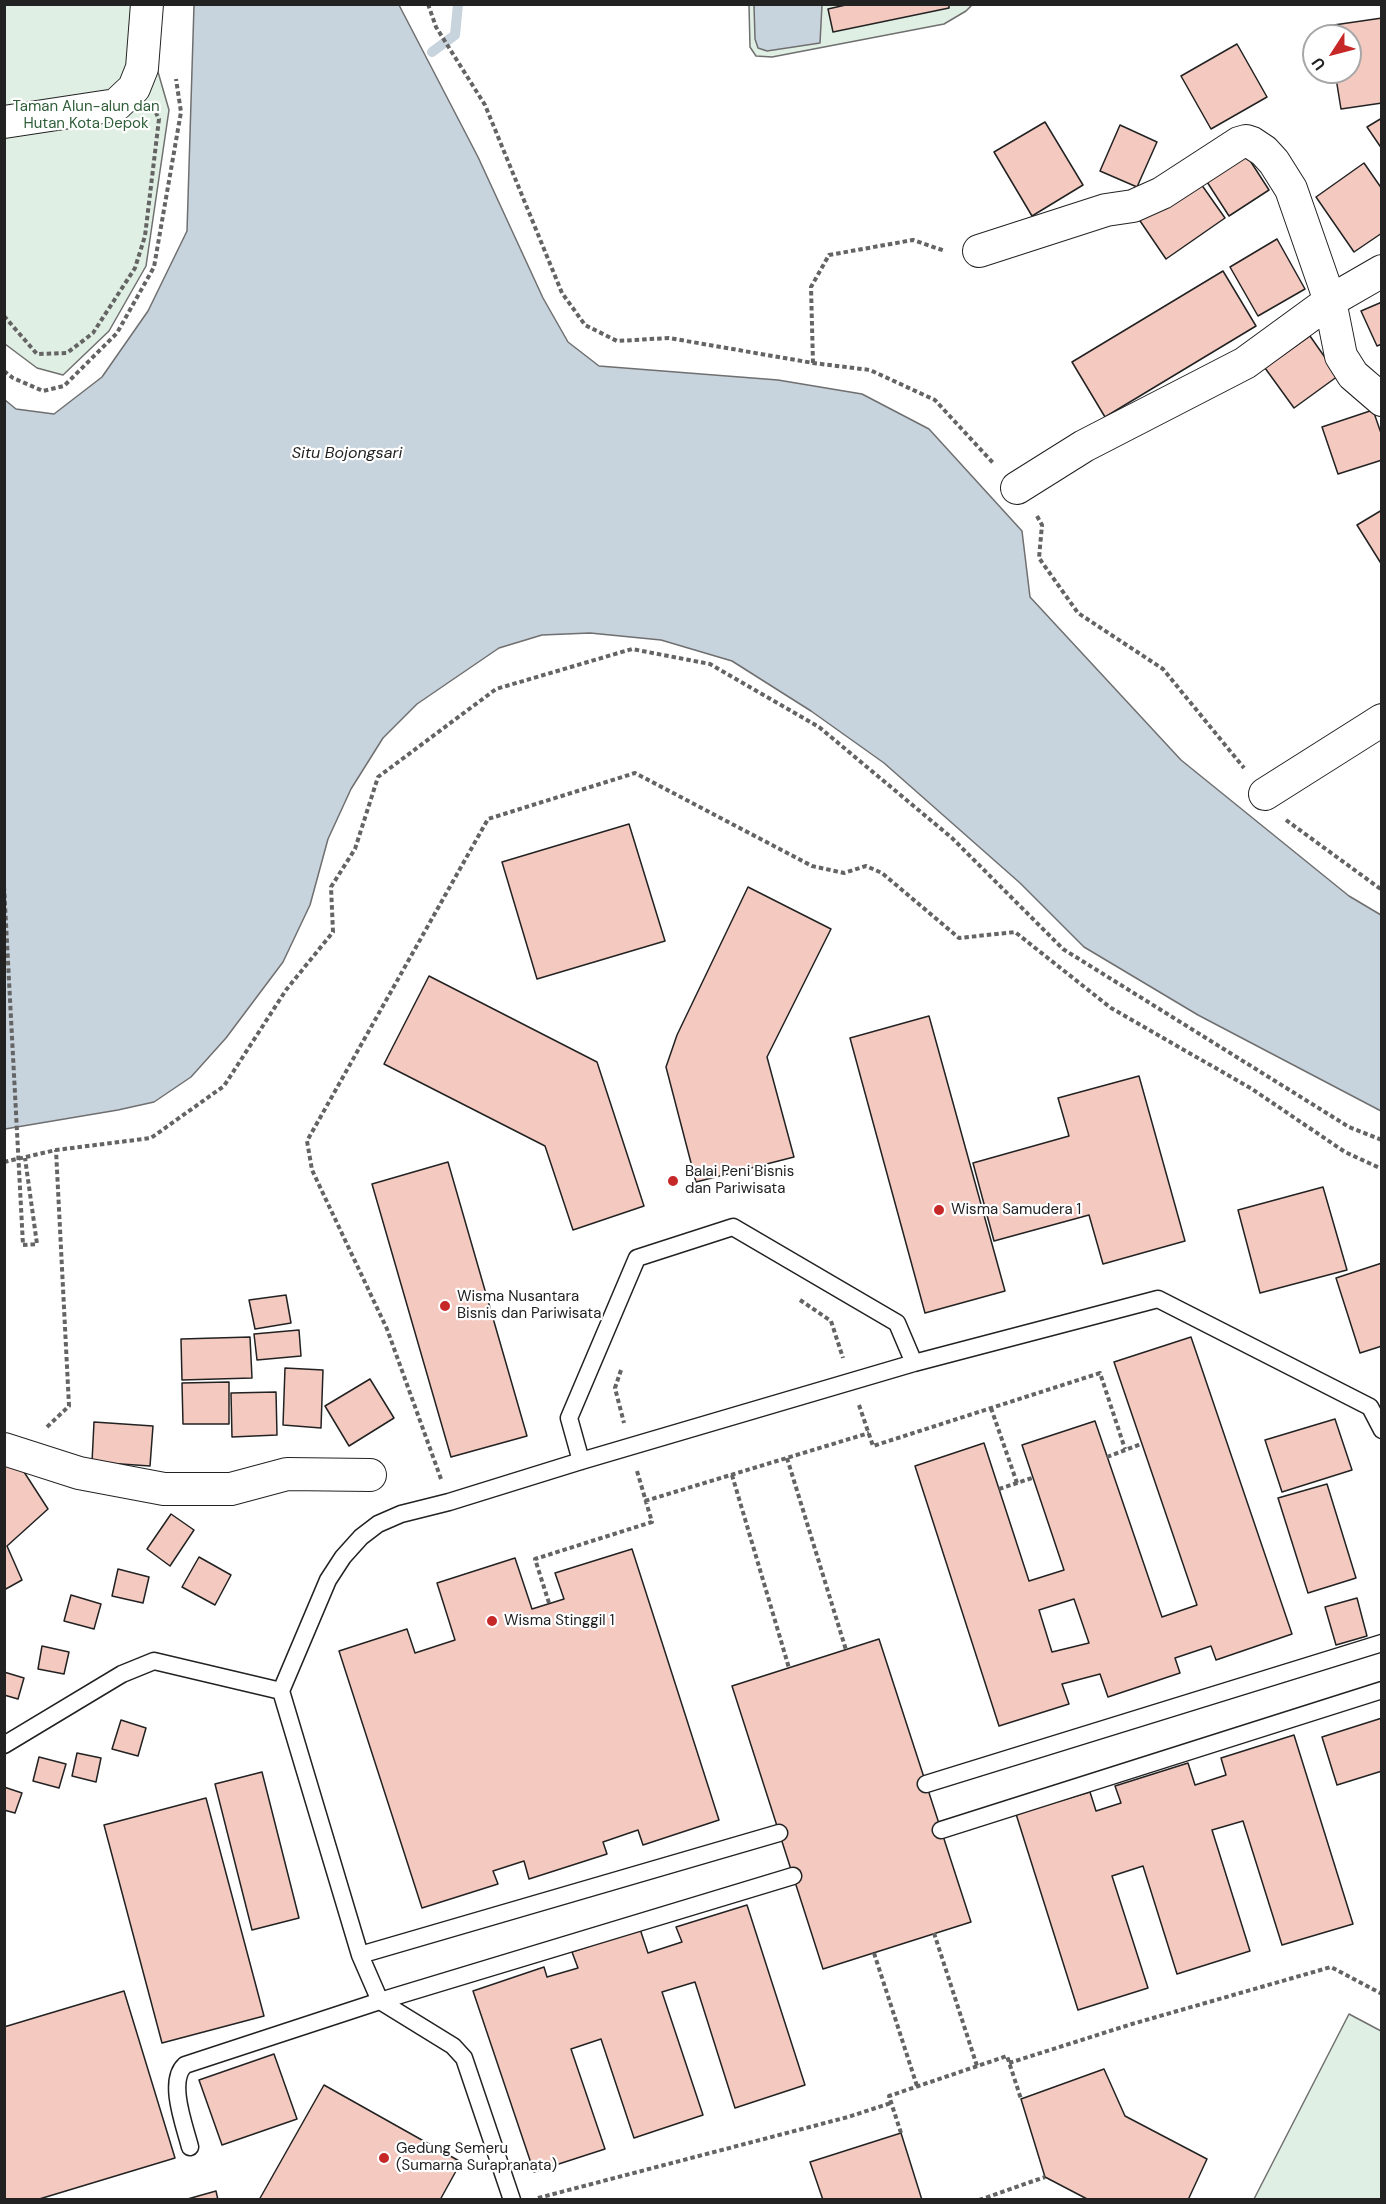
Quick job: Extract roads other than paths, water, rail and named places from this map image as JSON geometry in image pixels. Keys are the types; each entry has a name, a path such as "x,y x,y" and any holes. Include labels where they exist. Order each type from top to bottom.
{"street":[{"path":"4,122 116,105 134,88 142,68 147,4"},
{"path":"979,251 1107,210 1133,206 1162,193 1239,143 1246,141 1252,143 1269,156 1291,189 1333,310 1341,356 1353,375 1382,400"},
{"path":"1017,488 1084,446 1245,363 1333,310 1382,271"},
{"path":"1265,794 1382,720"},
{"path":"4,1449 79,1473 164,1489 231,1489 286,1474 370,1475"}],"lane":[{"path":"581,1461 569,1419 637,1258 733,1227 897,1323 914,1363"},
{"path":"512,2199 464,2058 453,2046 380,2001 360,1954 281,1691 328,1580 343,1557 361,1537 378,1524 401,1514 449,1502 914,1363 1158,1299 1370,1407 1382,1430"},
{"path":"926,1784 1382,1642"},
{"path":"4,1745 122,1674 154,1661 281,1691"},
{"path":"941,1830 1382,1690"},
{"path":"360,1954 779,1833"},
{"path":"190,2147 178,2101 178,2078 180,2069 185,2065 380,2001 793,1876"}],"water":[{"name":"Situ Bojongsari","path":"194,5 399,5 478,157 543,298 568,342 599,366 778,380 862,394 929,429 1022,531 1030,597 1181,760 1349,896 1381,915 1381,1111 1198,1015 1084,947 1020,883 884,763 811,711 732,661 661,640 590,633 542,635 499,648 417,704 383,738 351,789 328,839 310,905 283,962 226,1038 191,1077 154,1102 5,1129 5,400 16,409 54,414 102,377 148,311 187,231"},
{"path":"754,5 822,5 820,43 767,51 758,48 755,39"}],"waterway":[{"path":"432,52 455,35 458,4"}],"place":[{"name":"Balai Peni Bisnis dan Pariwisata","path":"673,1181"},
{"name":"Wisma Samudera 1","path":"939,1210"},
{"name":"Wisma Nusantara Bisnis dan Pariwisata","path":"445,1306"},
{"name":"Wisma Stinggil 1","path":"492,1621"},
{"name":"Gedung Semeru (Sumarna Surapranata)","path":"384,2158"}],"park label":[{"name":"Taman Alun-alun dan Hutan Kota Depok","path":"86,116"}]}
